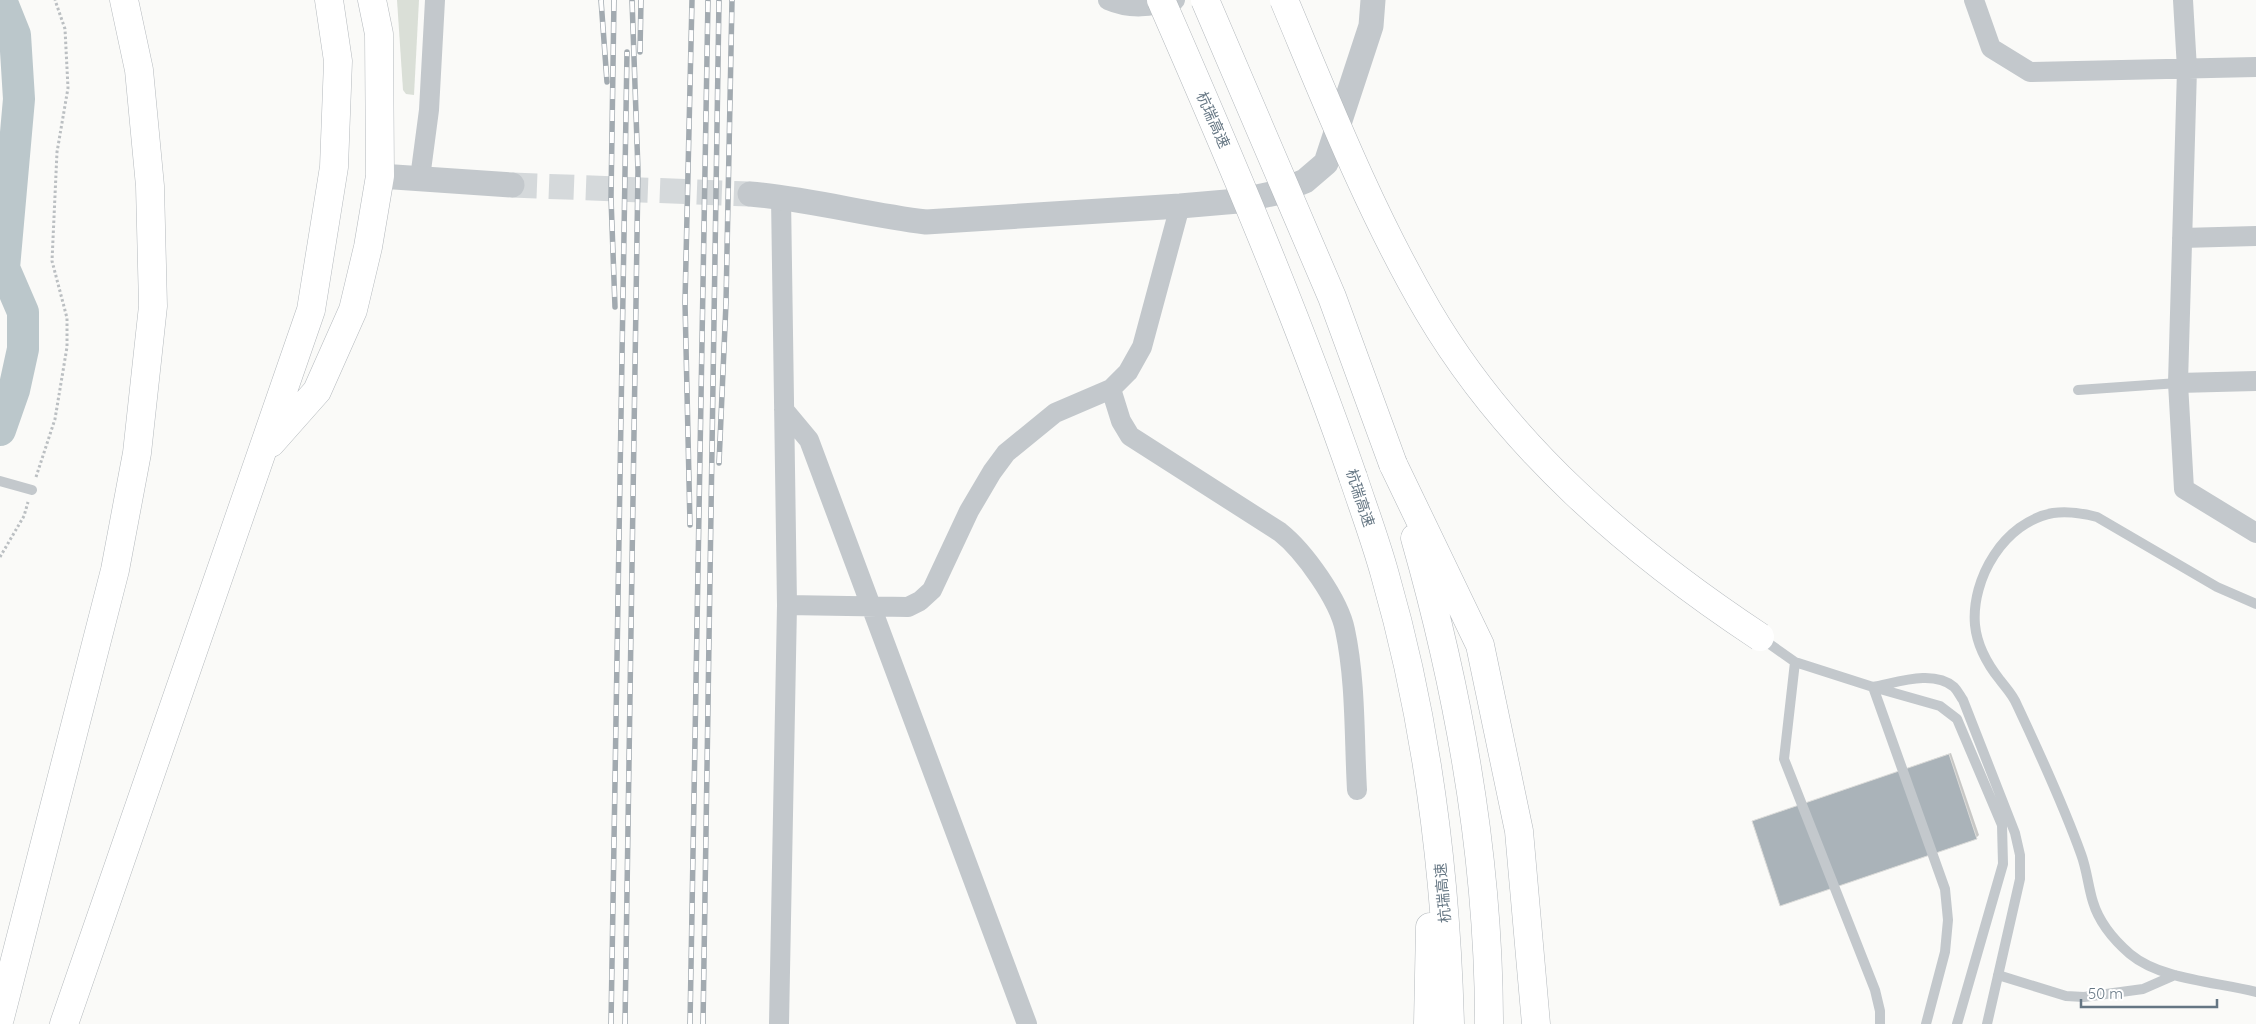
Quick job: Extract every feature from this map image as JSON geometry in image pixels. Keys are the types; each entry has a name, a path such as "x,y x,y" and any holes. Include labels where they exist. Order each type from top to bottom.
{"highway":[{"path":"0,1018 115,570 137,453 153,306 150,186 139,70 124,0"},
{"path":"64,1024 311,310 334,168 338,61 329,0"},
{"path":"263,452 317,391 353,310 368,247 380,176 379,34 372,0"},
{"name":"杭瑞高速","path":"1161,0 1258,222 1296,318 1353,477 1385,574 1410,673 1428,770 1442,871 1448,950 1450,1024"},
{"path":"1204,0 1332,297 1393,464 1440,636 1457,710 1471,790 1482,870 1489,965 1489,1024"},
{"path":"1284,0 1348,152 1396,254 1428,312 1464,366 1528,444 1599,515 1636,548 1676,579 1760,637"},
{"path":"1393,464 1480,645 1519,831 1536,1024"},
{"path":"1428,770 1430,930 1428,1024"}],"street":[{"path":"420,178 429,110 435,0"},
{"path":"1108,0 1131,7 1152,7 1174,0"},
{"path":"750,194 781,196 894,218 926,222 1180,206 1238,201 1276,193 1304,181 1326,163 1371,26 1373,0"},
{"path":"1974,0 1992,48 2030,72 2256,67"},
{"path":"2183,0 2187,69 2178,382 2184,490 2256,533"},
{"path":"380,176 512,185"},
{"path":"779,1024 788,605 781,196"},
{"path":"788,605 908,607 920,601 932,590 969,511 992,472 1006,453 1055,413 1111,389 1128,372 1142,347 1180,206"},
{"path":"2182,238 2256,236"},
{"path":"2178,382 2256,381"},
{"path":"1111,389 1121,421 1130,436 1280,532 1296,545 1310,561 1340,615 1345,628 1353,699 1356,790"},
{"path":"784,410 808,440 1027,1024"}],"lane":[{"path":"2078,390 2178,382"},
{"path":"0,481 32,490"},
{"path":"2256,604 2217,587 2098,517 2080,512 2051,514 2035,519 2021,528 1994,556 1984,571 1978,590 1975,626 1980,645 1990,666 2016,702 2081,854 2097,913 2111,933 2131,955 2150,966 2175,975 2256,992"},
{"path":"1760,637 1795,662 1873,688 1940,706 1956,718 2002,825 2003,864 1957,1024"},
{"path":"1795,662 1784,759 1875,990 1880,1024"},
{"path":"1873,688 1923,678 1940,680 1954,687 1963,700 2015,833 2020,855 2020,878 1987,1024"},
{"path":"1873,688 1945,889 1948,920 1945,952 1926,1024"},
{"path":"1998,975 2066,996 2084,997 2143,989 2175,975"}],"path":[{"path":"0,557 24,516 55,420 67,347 67,318 52,261 57,152 68,88 65,29 54,0"}],"shaded area":[{"path":"397,0 419,0 414,95 406,94 403,90"}],"building":[{"path":"1949,754 1977,839 1780,906 1752,821"}],"waterway":[{"path":"0,430 14,390 23,349 23,312 4,268 19,99 15,35 1,0"}],"tunnel":[{"path":"512,185 750,194"}],"railway":[{"path":"601,0 607,82"},
{"path":"614,0 611,198 615,307"},
{"path":"625,1024 638,171 632,0"},
{"path":"640,52 641,0"},
{"path":"690,525 685,302 692,0"},
{"path":"690,1024 708,0"},
{"path":"703,1024 719,0"},
{"path":"719,463 726,303 732,0"},
{"path":"611,1024 627,52"}]}
